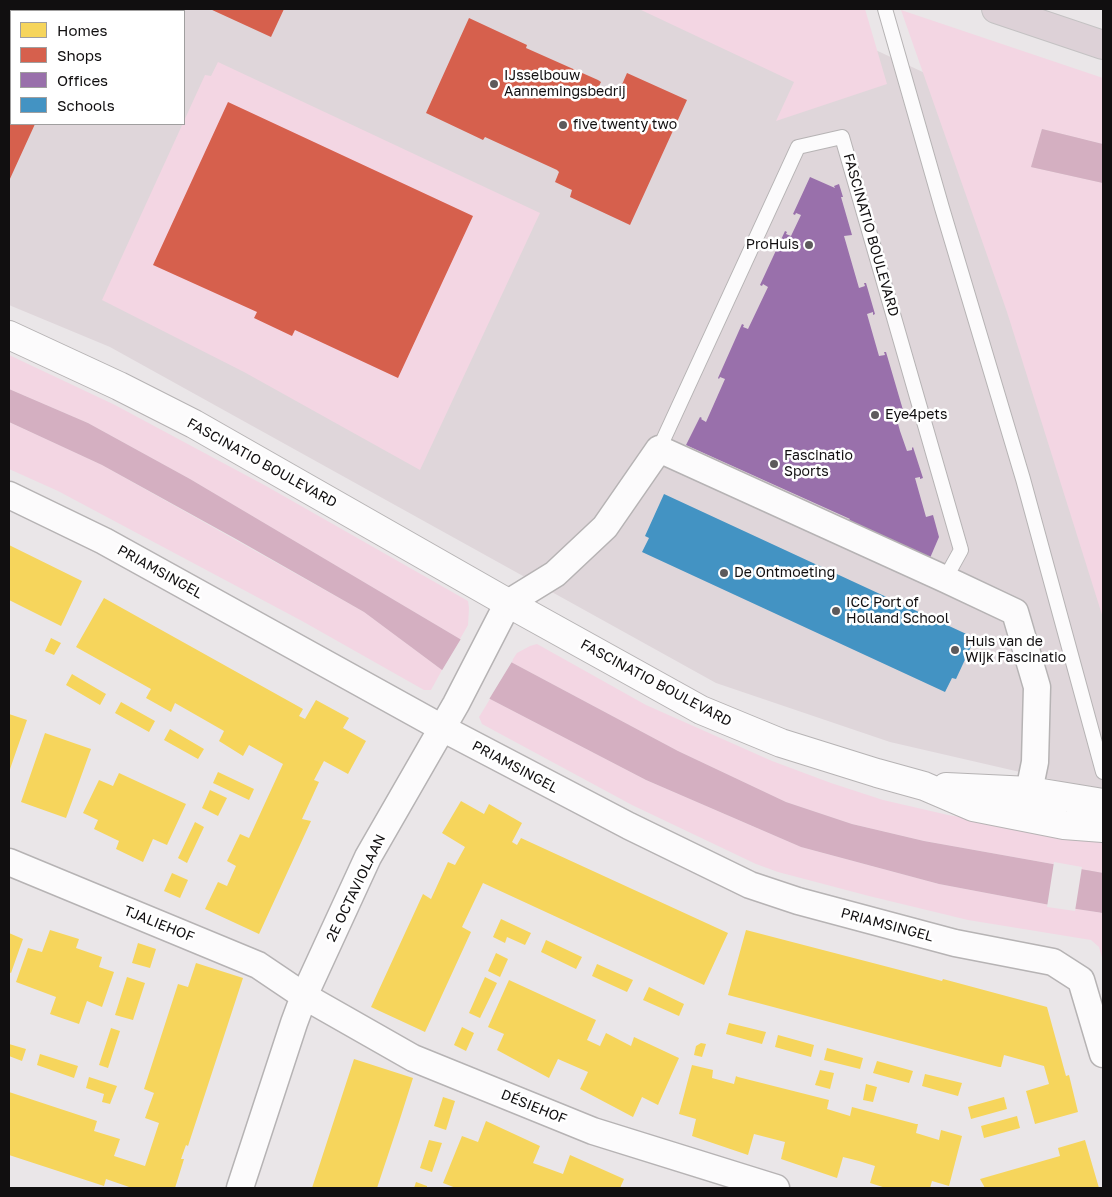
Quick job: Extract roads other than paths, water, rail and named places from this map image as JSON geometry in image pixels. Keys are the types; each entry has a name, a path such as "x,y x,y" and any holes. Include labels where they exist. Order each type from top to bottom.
{"highway":[{"path":"996,9 1103,45"}],"street":[{"name":"FASCINATIO BOULEVARD","path":"9,335 119,386 194,424 508,604 663,690 718,717 781,743 877,774 924,786 974,807 1024,818 1103,828"},
{"name":"FASCINATIO BOULEVARD","path":"508,604 555,574 605,527 659,449"},
{"path":"659,449 1015,612 1037,687 1035,762 1024,818"},
{"name":"PRIAMSINGEL","path":"9,495 104,541 442,728 628,826 750,885 798,901 956,943 1053,962 1081,980 1103,1054"},
{"name":"2E OCTAVIOLAAN","path":"240,1188 304,996 368,857 456,704 508,604"},
{"name":"FASCINATIO BOULEVARD","path":"924,786 1030,791 1103,803"},
{"name":"TJALIEHOF","path":"9,862 258,965 304,996"},
{"name":"DÉSIEHOF","path":"304,996 413,1058 594,1130 776,1188"}],"lane":[{"path":"885,9 1023,479 1103,772"},
{"name":"FASCINATIO BOULEVARD","path":"659,449 798,147 842,137 961,550 945,579"}],"place":[{"name":"IJsselbouw Aannemingsbedrij","path":"494,84"},
{"name":"five twenty two","path":"563,125"},
{"name":"ProHuis","path":"809,245"},
{"name":"Eye4pets","path":"875,415"},
{"name":"Fascinatio Sports","path":"774,464"},
{"name":"De Ontmoeting","path":"724,573"},
{"name":"ICC Port of Holland School","path":"836,611"},
{"name":"Huis van de Wijk Fascinatio","path":"955,650"}]}
